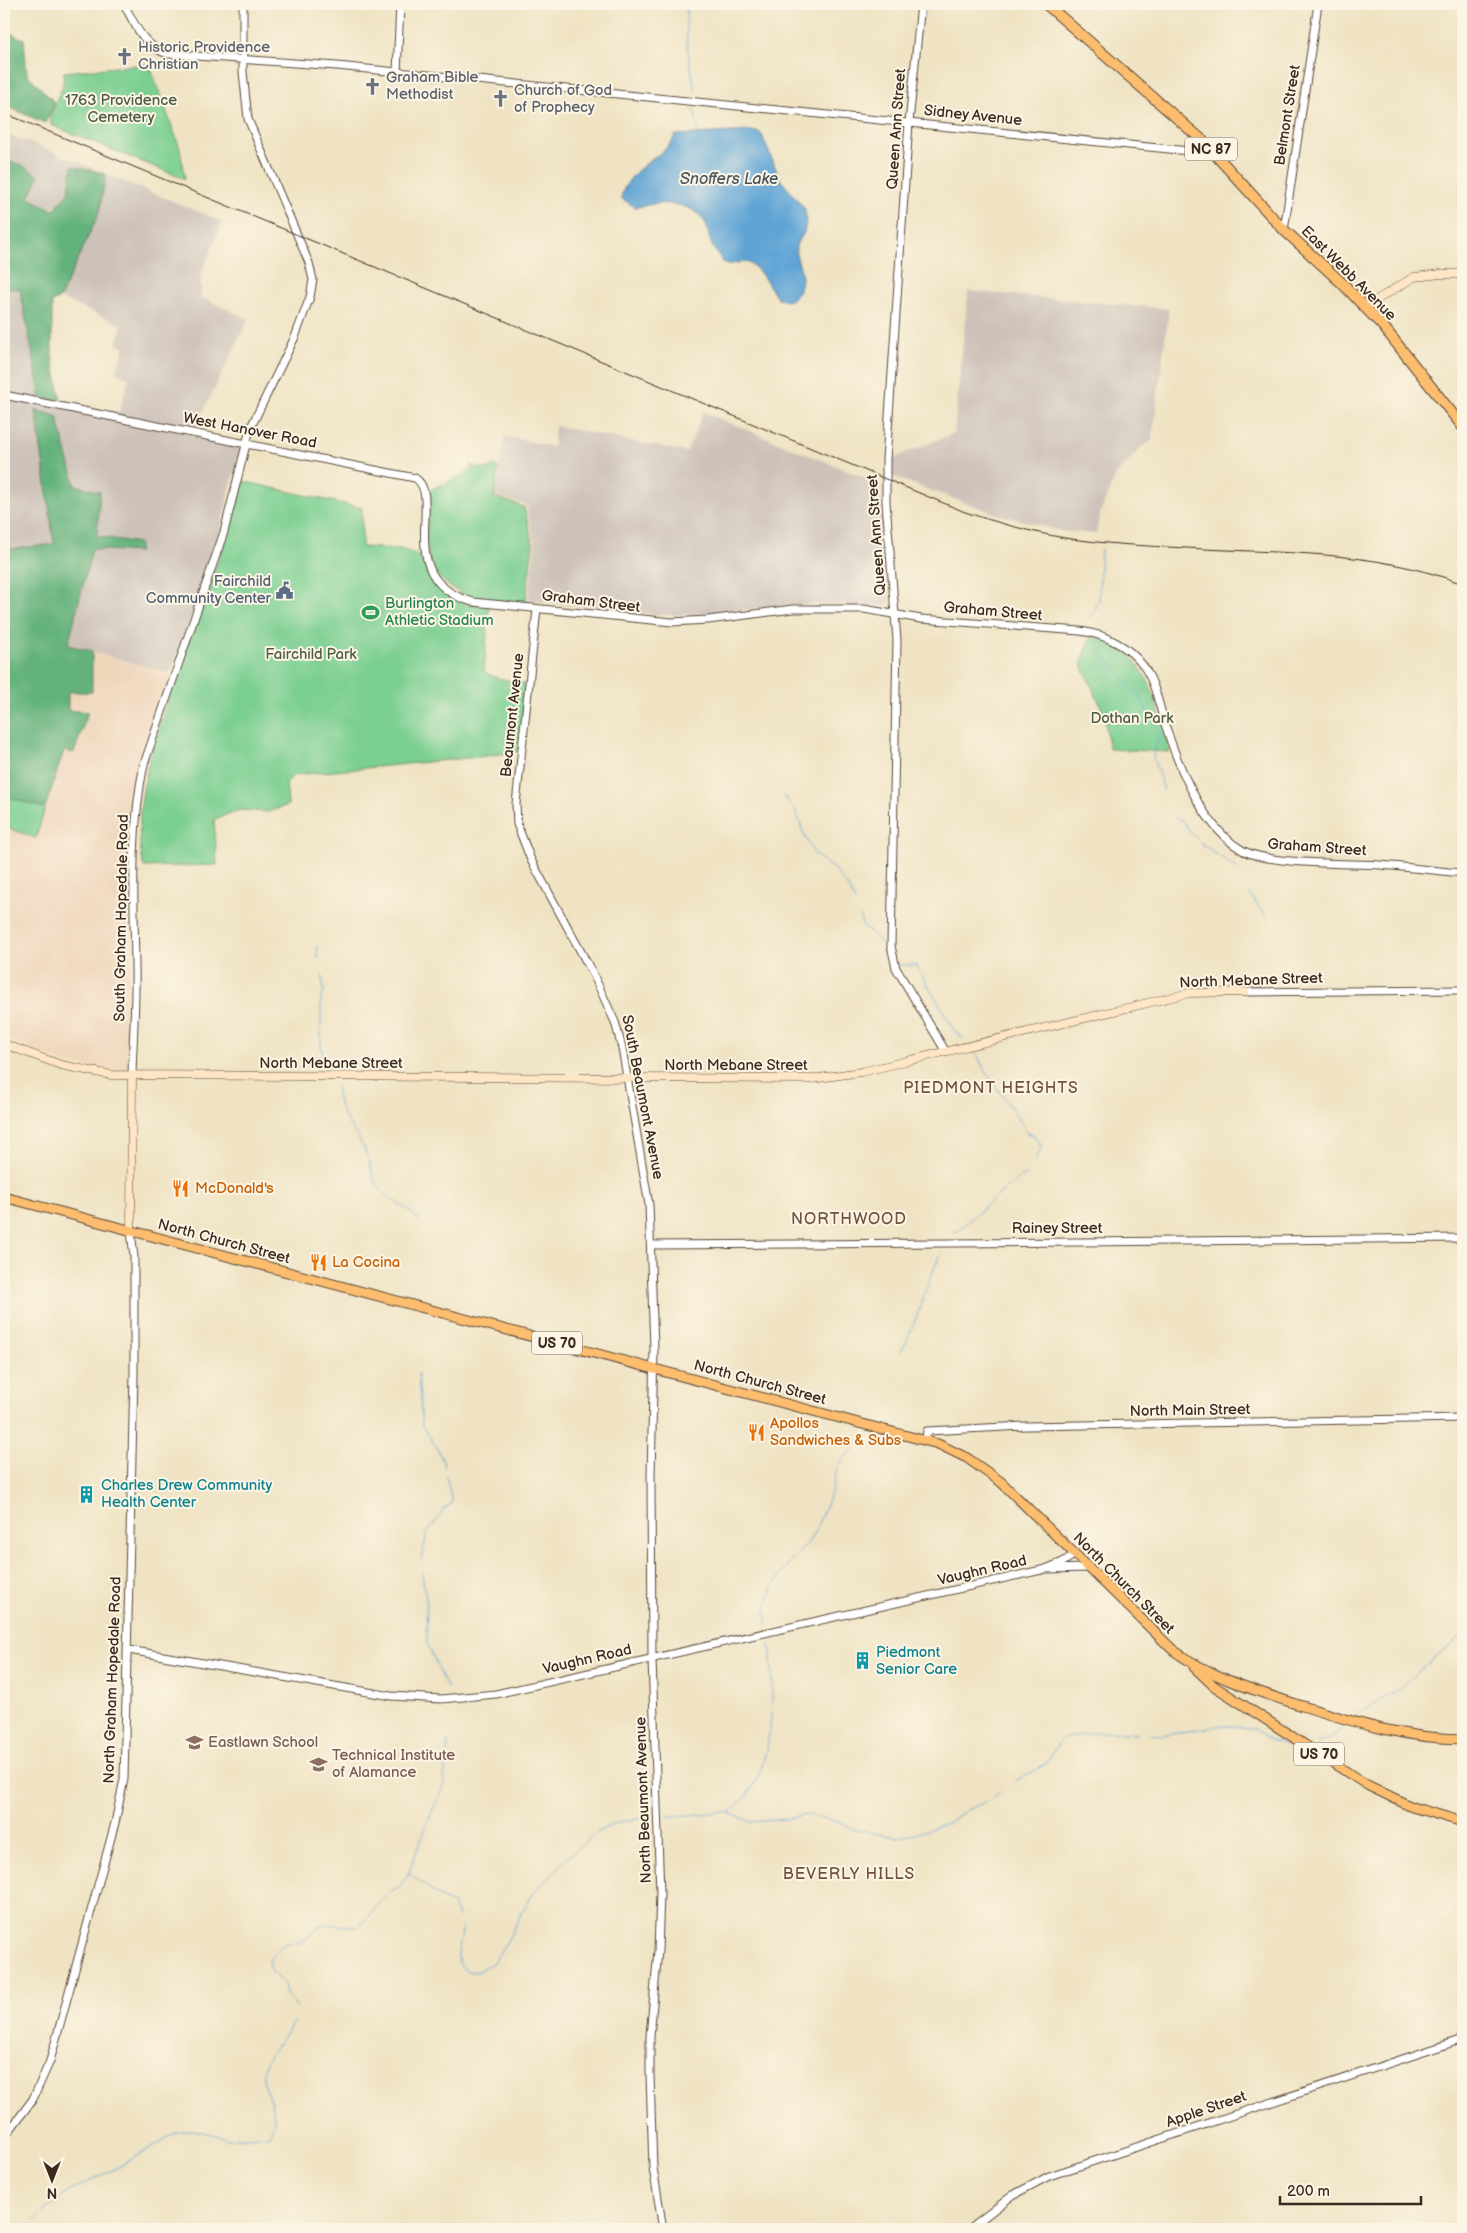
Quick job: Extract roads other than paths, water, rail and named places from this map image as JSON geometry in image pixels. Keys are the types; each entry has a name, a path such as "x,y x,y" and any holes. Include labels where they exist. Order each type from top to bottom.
{"highway":[{"name":"East Webb Avenue","path":"1046,4 1204,149 1284,230 1343,284 1410,359 1463,428"}],"main road":[{"path":"1365,308 1414,277 1463,274"},
{"name":"North Mebane Street","path":"4,1044 79,1070 111,1075 824,1079 946,1052 1189,993 1245,992"},
{"name":"South Graham Hopedale Road","path":"131,1231 132,1075"},
{"name":"North Church Street","path":"4,1197 926,1440 957,1452 993,1475 1173,1650 1189,1662 1257,1692 1369,1726 1417,1737 1463,1739"},
{"name":"US 70","path":"1189,1662 1214,1686 1367,1785 1412,1807 1463,1822"}],"street":[{"name":"Sidney Avenue","path":"124,4 135,25 153,48 169,54 243,58 909,123 1204,149"},
{"name":"South Graham Hopedale Road","path":"132,1075 135,980 133,920 134,837 142,775 224,532 246,442 255,415 287,354 310,298 312,274 251,128 246,106 243,72 243,4"},
{"path":"397,73 400,4"},
{"name":"Queen Ann Street","path":"921,4 909,123 886,460 886,502 897,640 891,946 896,968 946,1052"},
{"name":"Belmont Street","path":"1284,230 1318,4"},
{"path":"224,58 237,63 243,72"},
{"name":"West Hanover Road","path":"4,395 246,442 418,479 424,487 425,494 425,550"},
{"name":"Graham Street","path":"425,550 430,569 438,581 458,597 479,602 672,622 708,620 793,609 864,609 920,618 1090,632 1113,640 1144,666 1152,683 1171,741 1192,791 1222,833 1234,845 1250,854 1270,859 1463,873"},
{"name":"Beaumont Avenue","path":"517,824 516,804 537,609"},
{"name":"South Beaumont Avenue","path":"517,824 531,860 611,1010 620,1042 644,1171 651,1245 654,1369"},
{"name":"North Mebane Street","path":"1245,992 1463,990"},
{"name":"North Graham Hopedale Road","path":"4,2138 33,2098 50,2061 114,1824 126,1767 134,1376 134,1257 131,1231"},
{"name":"Rainey Street","path":"651,1245 1463,1238"},
{"name":"North Beaumont Avenue","path":"654,1369 651,1475 652,1658 660,1902 658,1951 650,2036 650,2074 654,2185 663,2229"},
{"name":"North Main Street","path":"926,1440 927,1431 941,1428 954,1430 1026,1426 1463,1418"},
{"name":"Vaughn Road","path":"1046,1569 1076,1554"},
{"name":"Vaughn Road","path":"129,1650 391,1696 426,1699 464,1698 496,1694 1046,1569 1090,1568"},
{"name":"Apple Street","path":"969,2229 1013,2194 1049,2176 1463,2039"}],"water":[{"name":"Snoffers Lake","path":"759,132 762,135 780,179 805,209 805,230 796,246 802,282 795,296 785,301 778,298 761,274 749,263 726,264 722,262 712,245 705,224 695,212 679,205 671,204 635,207 621,198 625,187 632,177 665,149 675,135"}],"waterway":[{"path":"686,4 687,46 695,91"},
{"path":"692,108 695,113 699,134"},
{"path":"1091,618 1099,600 1101,549"},
{"path":"1095,640 1103,655 1139,696 1159,731 1153,758 1164,790"},
{"path":"784,796 796,811 804,835 814,854 834,869 849,889 855,902"},
{"path":"1175,818 1182,820 1193,835 1206,847 1237,868"},
{"path":"1249,894 1269,920"},
{"path":"860,917 862,925 885,946"},
{"path":"317,946 318,959"},
{"path":"900,965 916,965 955,1031 964,1039"},
{"path":"322,975 324,990 321,1000 321,1044 325,1066"},
{"path":"976,1053 987,1074 1027,1133 1035,1136 1039,1144 1042,1145 1036,1160"},
{"path":"336,1086 340,1107 369,1159 373,1177 378,1186 385,1194 419,1221"},
{"path":"953,1232 957,1231 1012,1183 1025,1175"},
{"path":"901,1351 913,1327 942,1252"},
{"path":"418,1374 422,1426 438,1449 445,1467"},
{"path":"767,1624 768,1599 775,1583 787,1566 807,1544 815,1531 831,1493 838,1465 854,1448 860,1437"},
{"path":"421,1560 427,1534 445,1508 452,1502 446,1475"},
{"path":"422,1573 426,1600 427,1643 447,1688"},
{"path":"1354,1716 1393,1693 1457,1639 1463,1637"},
{"path":"730,1813 753,1787 766,1751 772,1696 770,1645"},
{"path":"1150,1734 1166,1735 1223,1725 1236,1726 1254,1729 1274,1741 1289,1745"},
{"path":"1317,1743 1333,1736 1343,1727"},
{"path":"1015,1781 1046,1764 1060,1740 1098,1732 1137,1734"},
{"path":"297,2008 286,1994 284,1983 272,1972 269,1963 270,1958 284,1944 302,1942 317,1928 327,1924 359,1927 386,1895 401,1885 408,1874 433,1809 443,1790 448,1741"},
{"path":"662,1817 726,1812 751,1822 786,1819 803,1815 816,1816 844,1824 855,1830 897,1837 912,1835 948,1823 965,1811 988,1801 1001,1791"},
{"path":"462,1928 458,1954 460,1964 463,1968 470,1971 485,1969 502,1950 534,1893 577,1849 609,1826 636,1819 652,1818"},
{"path":"409,1873 444,1900 453,1904 459,1918"},
{"path":"27,2229 52,2204 70,2191 124,2164 177,2132 193,2130 227,2139 268,2135 273,2128 274,2120 263,2078 263,2071 272,2052 295,2021"}],"railway":[{"path":"4,113 977,516 1040,533 1095,542 1326,555 1361,559 1395,564 1463,584"}],"place":[{"name":"Historic Providence Christian","path":"124,56"},
{"name":"Graham Bible Methodist","path":"372,86"},
{"name":"Church of God of Prophecy","path":"500,99"},
{"name":"Fairchild Community Center","path":"285,590"},
{"name":"Burlington Athletic Stadium","path":"371,612"},
{"name":"McDonald's","path":"181,1188"},
{"name":"La Cocina","path":"318,1262"},
{"name":"Apollos Sandwiches & Subs","path":"756,1432"},
{"name":"Charles Drew Community Health Center","path":"87,1494"},
{"name":"Piedmont Senior Care","path":"862,1661"},
{"name":"Eastlawn School","path":"194,1742"},
{"name":"Technical Institute of Alamance","path":"318,1764"}],"district":[{"name":"PIEDMONT HEIGHTS","path":"991,1087"},
{"name":"NORTHWOOD","path":"849,1218"},
{"name":"BEVERLY HILLS","path":"849,1873"}],"park label":[{"name":"1763 Providence Cemetery","path":"121,108"},
{"name":"Fairchild Park","path":"311,654"},
{"name":"Dothan Park","path":"1132,718"}]}
